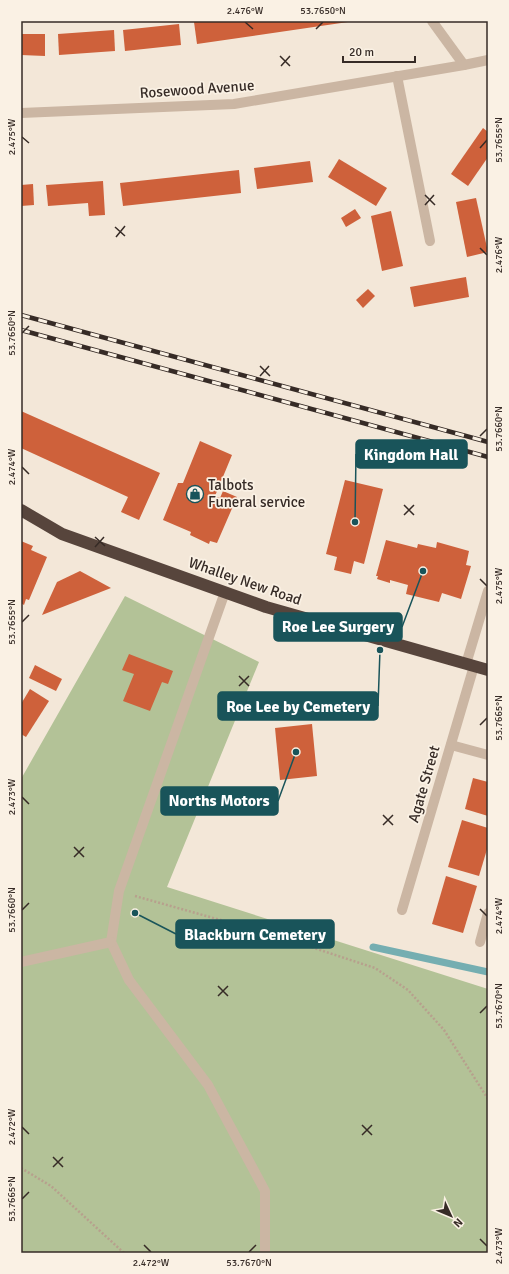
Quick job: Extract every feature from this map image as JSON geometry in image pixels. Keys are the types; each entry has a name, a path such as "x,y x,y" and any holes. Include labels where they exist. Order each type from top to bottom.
{"highway":[{"name":"Whalley New Road","path":"21,510 62,534 266,607 488,670"}],"street":[{"path":"432,21 464,65"},
{"name":"Rosewood Avenue","path":"21,113 234,104 488,60"},
{"path":"397,76 430,241"},
{"name":"Agate Street","path":"402,910 451,745 488,591"},
{"path":"224,592 119,891 111,942 129,980 208,1085 265,1191 265,1253"},
{"path":"451,745 488,755"},
{"path":"480,942 488,913"},
{"path":"21,962 111,942"}],"path":[{"path":"119,891 274,936 375,968 408,990 444,1030 488,1099"},
{"path":"21,1168 51,1186 124,1253"}],"green space":[{"path":"125,596 259,662 167,887 488,989 488,1253 21,1253 21,779"}],"building":[{"path":"194,22 348,22 197,44"},
{"path":"179,24 181,45 125,51 123,30"},
{"path":"114,30 115,51 59,55 58,34"},
{"path":"21,34 45,34 45,56 21,55"},
{"path":"483,128 488,132 488,157 468,186 451,174"},
{"path":"339,159 387,188 376,206 328,177"},
{"path":"310,161 313,182 257,189 254,168"},
{"path":"239,170 241,193 123,206 120,183"},
{"path":"103,181 105,215 89,216 88,203 48,206 46,185"},
{"path":"33,184 34,205 21,206 21,185"},
{"path":"476,198 488,252 467,257 456,202"},
{"path":"355,209 361,218 346,227 341,218"},
{"path":"391,211 403,266 382,271 371,216"},
{"path":"466,277 469,297 414,307 410,287"},
{"path":"368,289 375,296 363,308 356,300"},
{"path":"21,411 160,473 139,520 121,512 128,497 21,448"},
{"name":"Talbots Funeral service","path":"200,441 232,455 215,496 220,498 223,491 237,497 217,543 210,541 209,544 190,535 191,532 163,520 178,483 183,483"},
{"path":"345,480 383,489 364,564 354,561 351,574 334,570 337,557 326,554"},
{"path":"386,540 417,548 418,544 436,548 437,542 469,551 466,565 471,566 461,599 442,593 439,602 406,594 408,585 390,580 390,583 377,579 378,576 376,576"},
{"path":"21,541 33,546 31,550 47,557 29,600 26,599 24,605 21,603"},
{"path":"80,571 111,588 42,615 57,582"},
{"path":"129,654 173,671 168,684 162,682 150,711 123,701 134,674 122,670"},
{"path":"35,665 62,679 56,691 29,678"},
{"path":"30,689 49,701 26,737 21,734 21,704"},
{"path":"312,724 317,776 280,780 275,728"},
{"path":"473,778 488,782 488,816 465,809"},
{"path":"462,820 488,828 488,846 479,876 448,867"},
{"path":"446,876 477,886 463,933 432,924"}],"waterway":[{"path":"373,947 488,972"}],"railway":[{"path":"21,315 488,442"},
{"path":"21,330 488,457"}],"place":[{"name":"Talbots Funeral service","path":"195,494"},
{"name":"Kingdom Hall","path":"355,522"},
{"name":"Roe Lee Surgery","path":"423,571"},
{"name":"Roe Lee by Cemetery","path":"380,650"},
{"name":"Norths Motors","path":"296,752"},
{"name":"Blackburn Cemetery","path":"135,913"}]}
